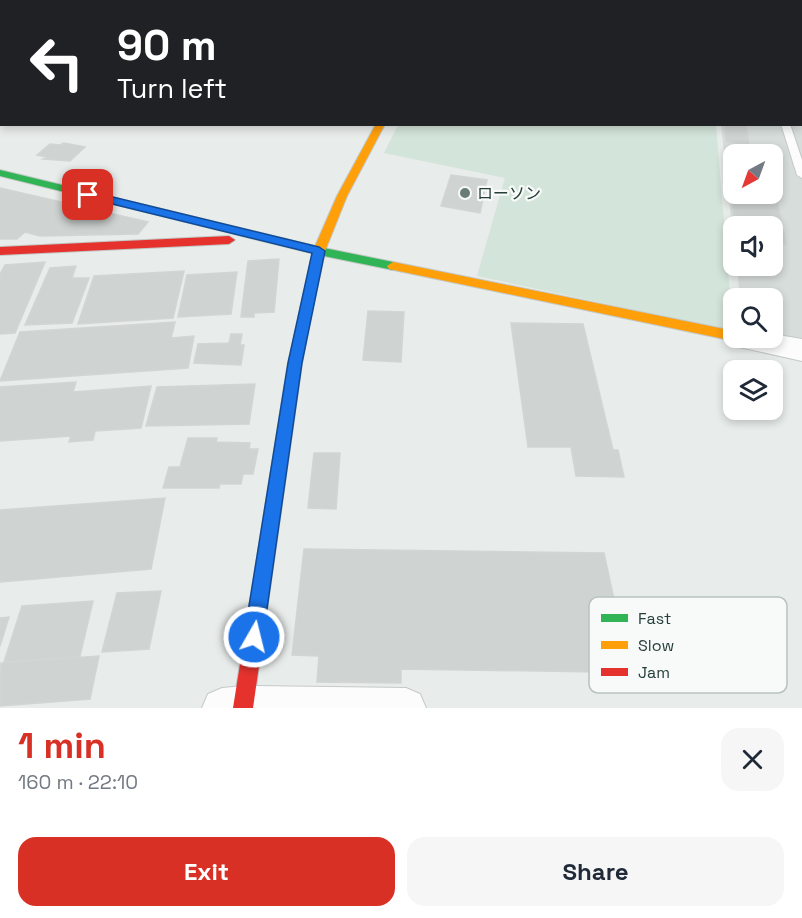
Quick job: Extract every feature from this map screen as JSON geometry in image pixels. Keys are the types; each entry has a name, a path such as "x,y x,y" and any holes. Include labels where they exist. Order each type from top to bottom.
{"street":[{"path":"380,126 342,196 319,251 295,363 236,707 406,708"},
{"path":"0,173 319,251 723,334"},
{"path":"0,251 264,238"},
{"path":"783,347 802,351"}],"lane":[{"path":"786,126 802,175"}],"shaded area":[{"path":"721,126 802,126 802,340 783,336 783,288 739,288 738,276 783,276 783,216 731,216 729,204 783,204 783,144 723,144"}],"green space":[{"path":"398,126 716,126 724,216 723,276 728,276 729,288 723,288 723,329 477,276 505,178 384,153"}],"building":[{"path":"725,126 746,126 749,144 726,141"},
{"path":"64,143 85,147 70,161 43,159 47,157 37,155 50,144"},
{"name":"ローソン","path":"451,175 487,180 480,213 441,206"},
{"path":"0,188 148,222 138,234 40,236 25,232 17,239 0,239"},
{"path":"733,204 778,204 780,216 734,216"},
{"path":"279,259 274,312 254,313 254,317 241,317 248,261"},
{"path":"45,262 15,333 0,334 0,274 5,265"},
{"path":"76,266 72,278 89,278 72,323 25,325 50,268"},
{"path":"184,271 173,318 78,324 94,276"},
{"path":"237,272 231,314 178,317 187,275"},
{"path":"368,311 404,312 401,362 363,360"},
{"path":"175,322 171,338 194,336 188,368 0,381 20,332"},
{"path":"511,323 583,324 613,450 618,450 624,477 576,476 571,447 528,447"},
{"path":"231,334 242,334 240,345 244,345 241,365 194,363 198,344 229,343"},
{"path":"76,382 73,392 151,386 141,428 95,431 93,440 69,442 71,436 0,441 0,387"},
{"path":"255,384 249,424 146,426 157,387"},
{"path":"188,438 217,438 216,442 250,443 249,449 258,449 253,474 243,474 241,484 220,484 219,488 163,488 169,467 180,467"},
{"path":"314,453 340,453 336,509 308,508"},
{"path":"165,498 151,569 0,582 0,510"},
{"path":"304,549 604,553 614,597 589,597 589,672 401,669 401,683 317,682 319,656 292,655"},
{"path":"161,591 149,649 102,652 117,593"},
{"path":"93,601 80,656 4,662 22,606"},
{"path":"9,617 0,646 0,618"},
{"path":"99,656 90,699 0,706 1,663"}],"traffic: fast":[{"path":"0,173 319,251 393,266"}],"traffic: slow":[{"path":"304,320 319,251 342,196 380,126"},
{"path":"393,266 723,334"}],"traffic: jam":[{"path":"0,251 229,240"},
{"path":"243,708 295,363 304,320"}],"place":[{"name":"ローソン","path":"465,193"}],"route":[{"path":"88,195 319,251 295,363 254,637"}]}
